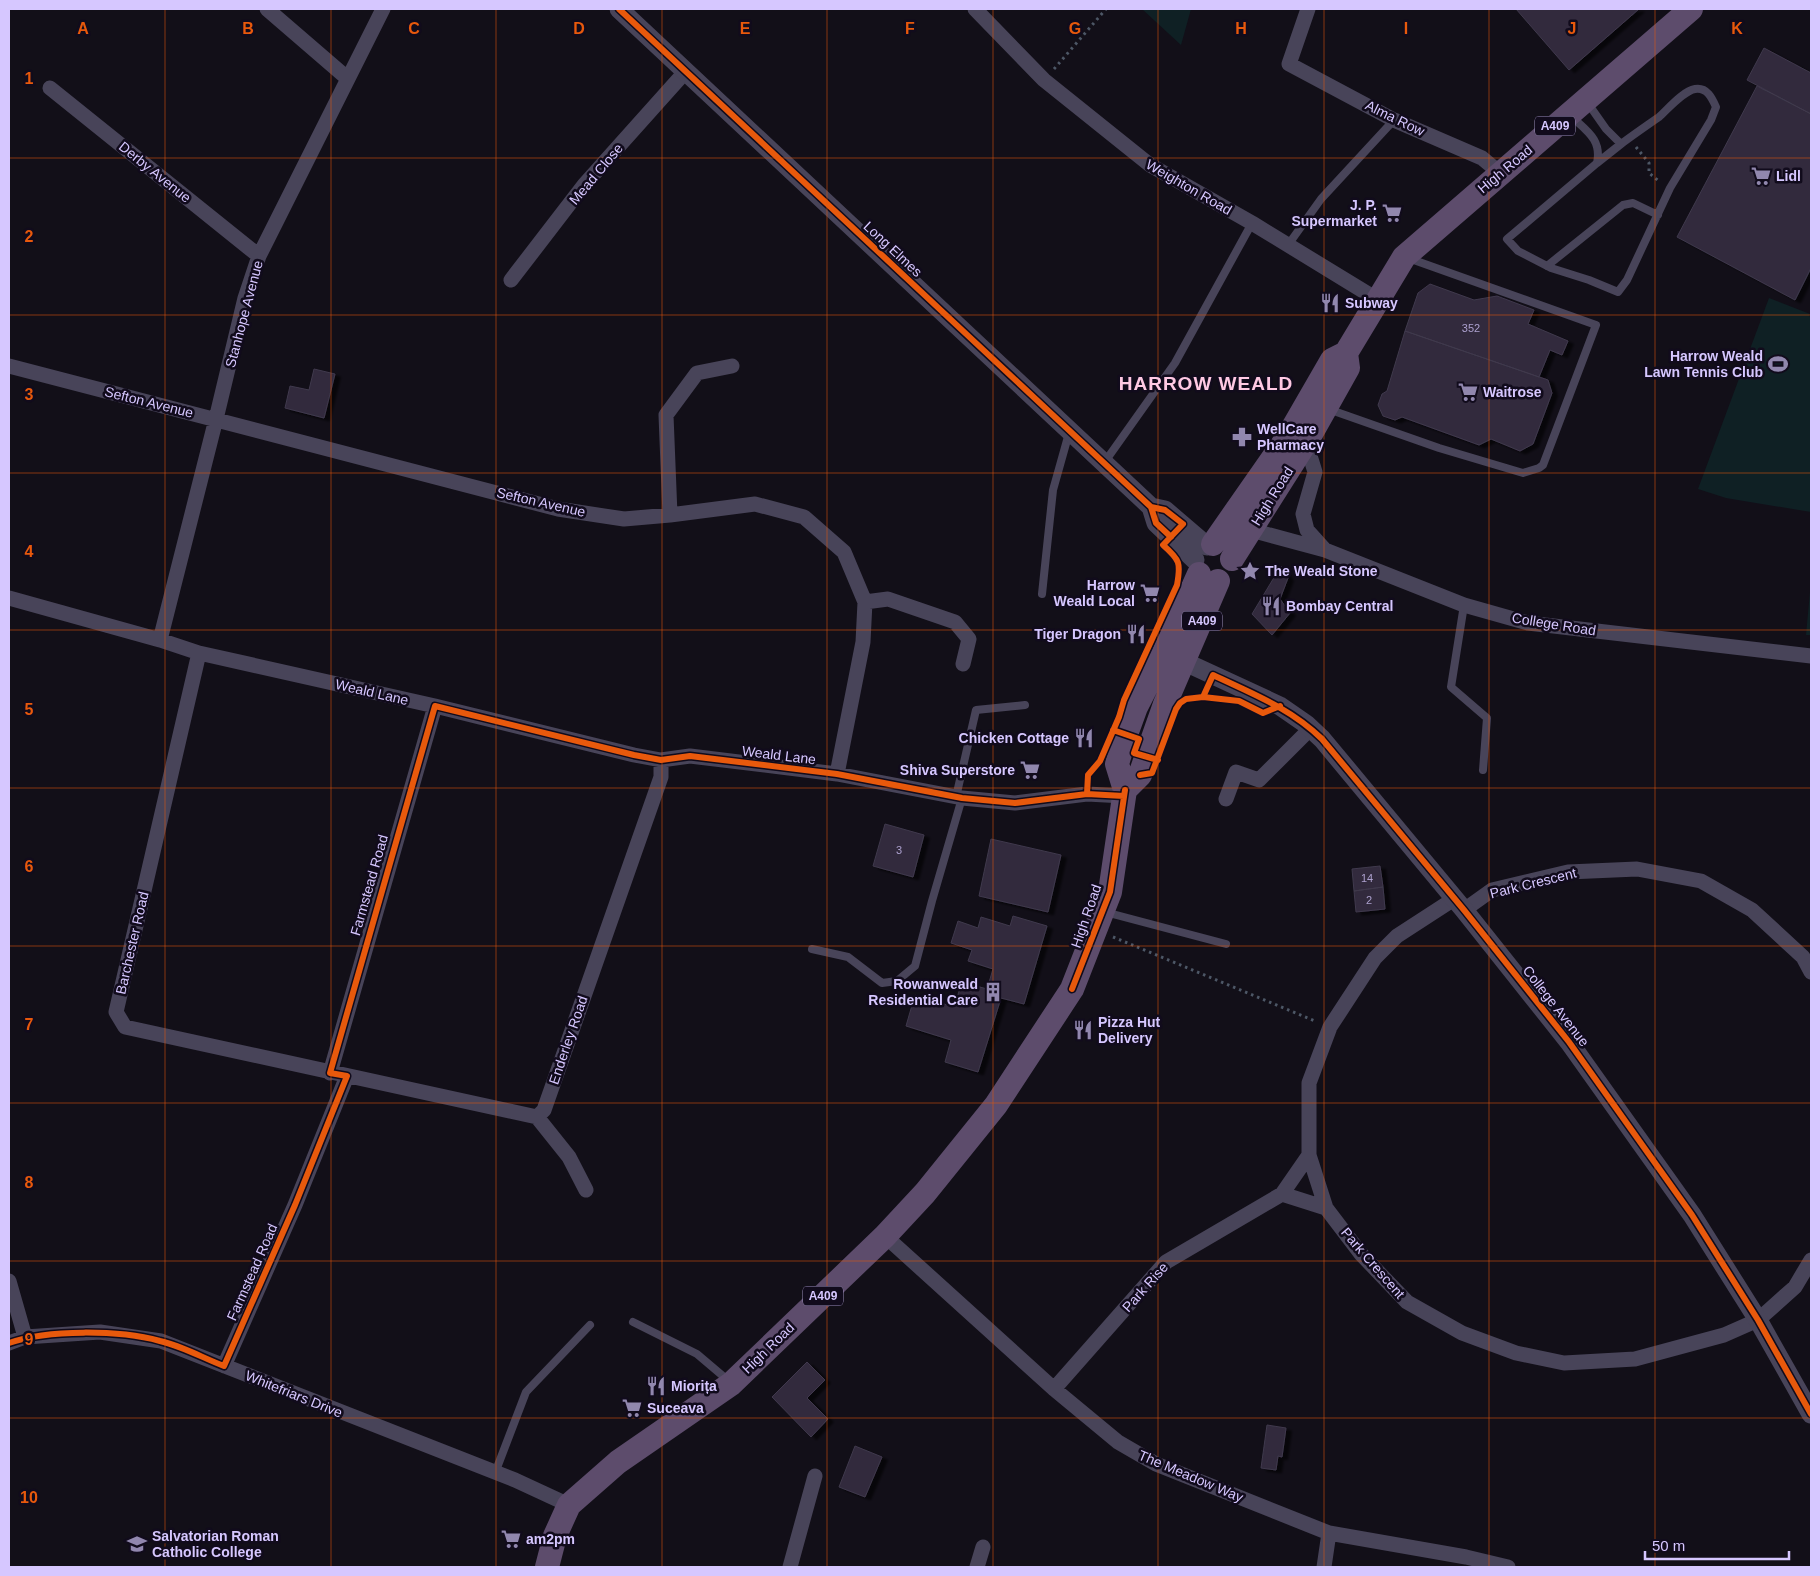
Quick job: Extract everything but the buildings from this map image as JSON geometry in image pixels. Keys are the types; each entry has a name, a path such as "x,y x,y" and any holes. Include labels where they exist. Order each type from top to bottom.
{"main road":[{"name":"High Road","path":"1207,561 1225,578 1230,573 1232,560 1251,530 1332,360 1346,353 1404,257 1691,9"},
{"name":"High Road","path":"547,1567 555,1536 569,1504 618,1462 731,1384 886,1236 925,1193 996,1105 1072,989 1110,892 1125,793 1117,764 1136,707 1175,657 1207,561 1294,443 1325,408 1348,368 1346,353"}],"street":[{"path":"267,9 347,78"},
{"name":"Stanhope Avenue","path":"160,640 245,298 259,256 383,9"},
{"name":"Long Elmes","path":"619,9 1151,507 1156,522 1207,561"},
{"name":"Weighton Road","path":"974,9 1044,80 1150,165 1252,223 1378,300"},
{"name":"Alma Row","path":"1308,9 1289,64 1394,120 1482,158 1500,173"},
{"name":"Mead Close","path":"511,280 584,186 686,71"},
{"name":"Derby Avenue","path":"50,88 259,256"},
{"name":"Sefton Avenue","path":"9,366 558,508 624,519 755,504 804,517 844,552 865,602 863,642 838,774"},
{"path":"670,515 666,415 697,373 732,366"},
{"path":"1294,443 1311,459 1315,472 1304,514 1307,530 1324,550"},
{"name":"College Road","path":"1251,530 1324,550 1464,605 1528,623 1811,656"},
{"name":"Weald Lane","path":"9,598 160,640 199,653 435,706 661,760 690,756 838,774 959,797 1015,803 1087,794 1125,793"},
{"path":"865,602 888,599 955,622 969,639 963,664"},
{"name":"Barchester Road","path":"199,653 116,1012 125,1027 330,1073"},
{"name":"College Avenue","path":"1175,657 1280,706 1311,728 1322,739 1459,904 1569,1042 1692,1215 1758,1320 1811,1414"},
{"name":"Farmstead Road","path":"330,1073 435,706"},
{"path":"1226,799 1236,772 1259,780 1311,728"},
{"name":"Enderley Road","path":"537,1117 544,1110 661,777 661,760"},
{"name":"Park Crescent","path":"1811,972 1807,954 1752,910 1701,881 1637,869 1568,872 1492,890 1459,904 1397,936 1375,958 1330,1027 1309,1083 1309,1155 1326,1208 1361,1254 1407,1302 1462,1333 1516,1353 1564,1363 1635,1359 1724,1335 1758,1320 1795,1288 1811,1260"},
{"path":"330,1073 537,1117 569,1157 586,1190"},
{"name":"Farmstead Road","path":"224,1366 295,1205 346,1076"},
{"name":"Park Rise","path":"1054,1389 1166,1262 1282,1194 1309,1155"},
{"path":"1282,1194 1326,1208"},
{"name":"The Meadow Way","path":"886,1236 1054,1389 1118,1442 1156,1464 1329,1533 1466,1557 1508,1567"},
{"path":"9,1281 25,1337"},
{"name":"Whitefriars Drive","path":"9,1343 25,1337 100,1332 160,1341 514,1480 569,1504"},
{"path":"790,1567 815,1476"},
{"path":"1324,1567 1329,1533"},
{"path":"980,1567 983,1547"}],"lane":[{"path":"1696,88 1704,90 1712,98 1716,107 1711,120 1670,188 1627,280 1618,292 1547,266 1518,251 1507,239 1598,163 1659,117 1687,91 1696,88"},
{"path":"1578,107 1606,129 1621,144"},
{"path":"1578,107 1600,152 1598,163"},
{"path":"1288,245 1321,199 1394,120"},
{"path":"1547,266 1623,204 1633,203 1658,214"},
{"path":"1104,463 1175,363 1252,223"},
{"path":"1325,408 1439,448 1523,473 1539,468 1543,464 1596,325 1404,257"},
{"path":"1042,594 1053,490 1070,431"},
{"path":"1464,605 1451,687 1487,718 1483,770"},
{"path":"812,949 848,957 882,983 897,981 915,966 959,797 976,710 1025,705"},
{"path":"1099,921 1226,944"},
{"path":"633,1322 698,1354 731,1384"},
{"path":"495,1473 526,1392 590,1325"}],"path":[{"path":"1044,80 1106,9"},
{"path":"1099,921 1330,1027"}],"shaded area":[{"path":"1142,9 1191,9 1181,45"},
{"name":"Harrow Weald Lawn Tennis Club","path":"1769,298 1810,314 1809,316 1811,317 1811,512 1726,498 1698,489"},
{"path":"1811,581 1811,635 1806,635"}],"cycle path":[{"path":"619,9 1151,507 1156,523 1171,537"},
{"path":"1087,794 1088,775 1100,761 1119,717 1124,700 1177,585 1178,562 1173,554 1163,545 1183,524 1165,510 1151,507"},
{"path":"1203,697 1213,675 1257,695 1284,710 1322,739 1464,910 1569,1042 1692,1215 1758,1320 1811,1414"},
{"path":"1140,775 1152,773 1176,709 1186,699 1203,697 1239,701 1263,713 1280,706"},
{"path":"9,1343 25,1338 63,1333 125,1335 168,1343 224,1366 295,1205 347,1076 330,1073 435,706 661,760 690,756 837,774 962,798 1015,803 1087,794 1124,796"},
{"path":"1113,730 1139,739 1134,753 1158,760"},
{"path":"1072,989 1110,892 1125,790"}],"place":[{"name":"Lidl","path":"1761,176"},
{"name":"J. P. Supermarket","path":"1392,213"},
{"name":"Subway","path":"1330,303"},
{"name":"Harrow Weald Lawn Tennis Club","path":"1778,364"},
{"name":"Waitrose","path":"1468,392"},
{"name":"WellCare Pharmacy","path":"1242,437"},
{"name":"The Weald Stone","path":"1250,571"},
{"name":"Harrow Weald Local","path":"1150,593"},
{"name":"Bombay Central","path":"1271,606"},
{"name":"Tiger Dragon","path":"1136,634"},
{"name":"Chicken Cottage","path":"1084,738"},
{"name":"Shiva Superstore","path":"1030,770"},
{"name":"Rowanweald Residential Care","path":"993,992"},
{"name":"Pizza Hut Delivery","path":"1083,1030"},
{"name":"Miorița","path":"656,1386"},
{"name":"Suceava","path":"632,1408"},
{"name":"am2pm","path":"511,1539"},
{"name":"Salvatorian Roman Catholic College","path":"137,1544"}],"district":[{"name":"HARROW WEALD","path":"1206,383"}]}
